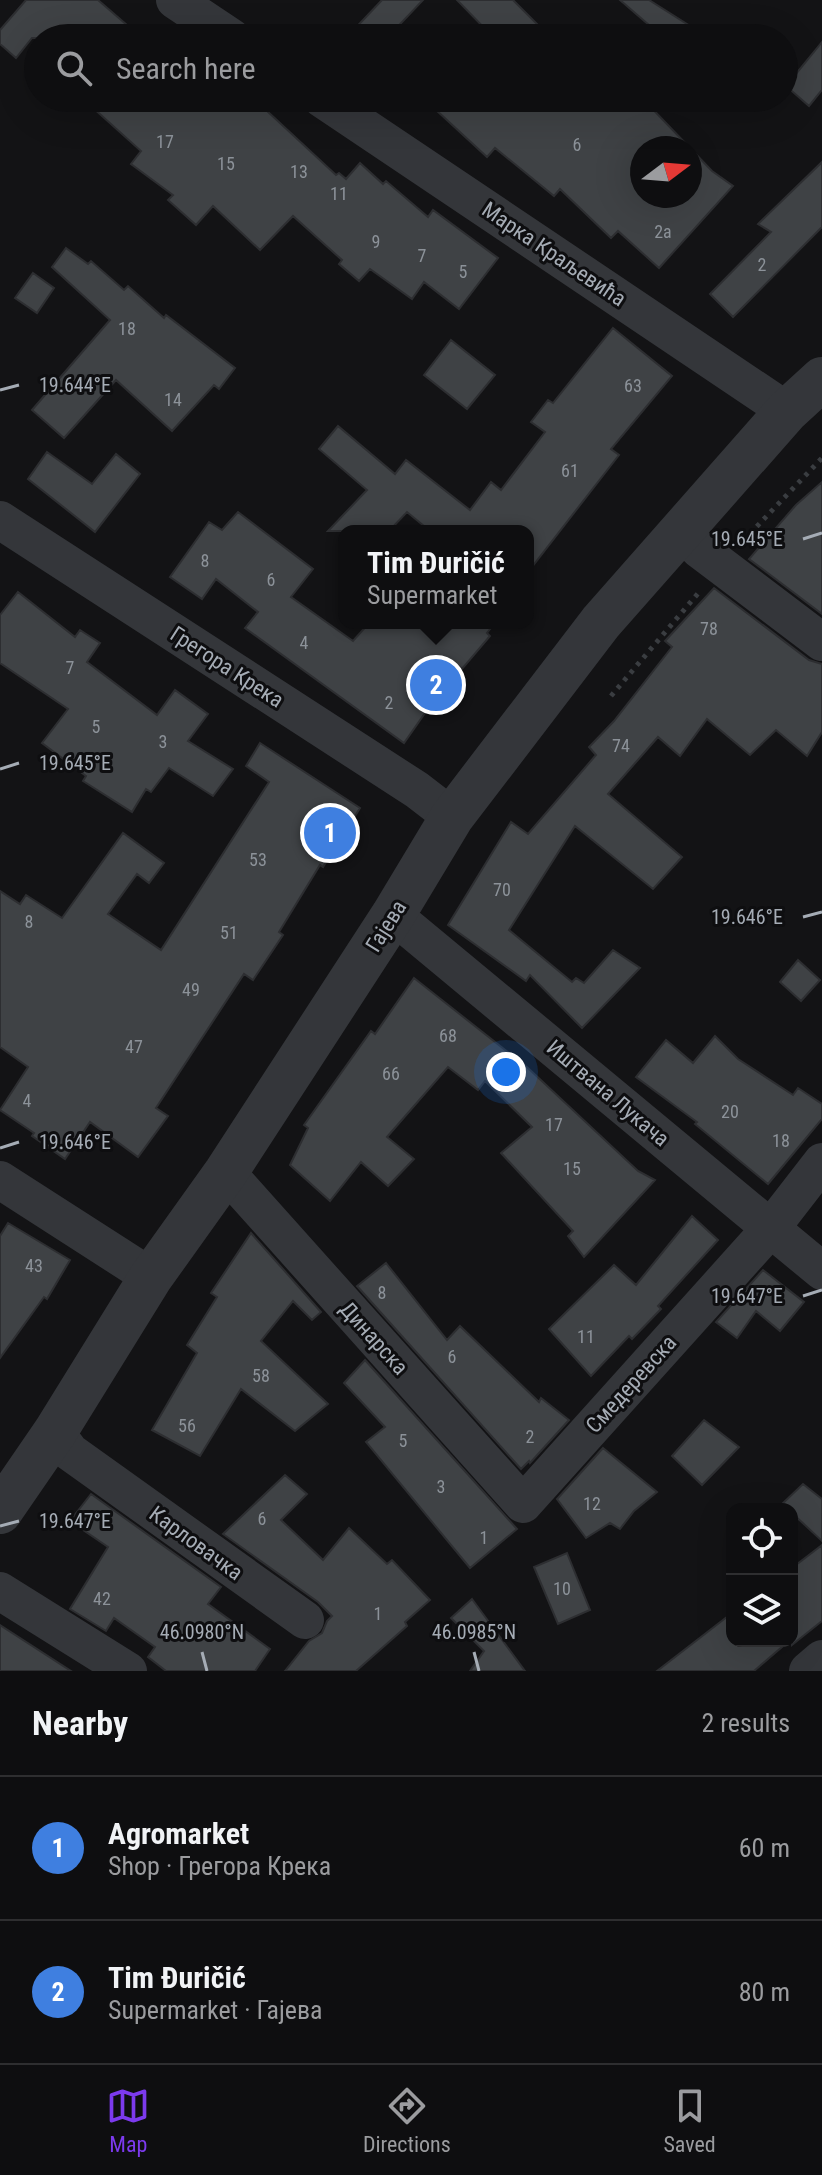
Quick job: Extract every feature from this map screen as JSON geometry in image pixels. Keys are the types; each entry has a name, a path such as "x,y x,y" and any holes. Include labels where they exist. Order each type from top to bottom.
{"street":[{"path":"175,0 211,24"},
{"name":"Марка Краљевића","path":"342,112 787,411"},
{"name":"Гајева","path":"0,1512 55,1432 151,1277 226,1172 393,915 452,817 601,622 787,411 822,379"},
{"name":"Грегора Крека","path":"0,520 417,790 452,817"},
{"path":"680,531 699,549 822,642"},
{"name":"Иштвана Лукача","path":"393,915 822,1271"},
{"name":"Смедеревска","path":"523,1504 771,1228 822,1162"},
{"name":"Динарска","path":"226,1172 523,1504"},
{"path":"0,1180 151,1277"},
{"name":"Карловачка","path":"55,1432 70,1452 305,1620"},
{"path":"0,1591 128,1671"},
{"path":"808,1671 822,1659"}],"building":[{"path":"26,0 98,0 126,24 24,24 24,48 16,58 0,44 0,30"},
{"path":"382,0 423,0 400,24 359,24"},
{"path":"457,0 513,0 537,24 480,24"},
{"path":"620,0 649,0 687,24 648,24"},
{"path":"822,42 822,90 809,106 798,96 798,71"},
{"path":"98,112 268,112 336,175 339,173 346,179 360,163 428,217 433,210 498,258 459,309 424,282 412,299 370,269 359,281 339,264 342,260 293,216 260,250 213,206 196,225 168,200 173,195 131,164 141,151"},
{"path":"438,112 655,112 678,136 630,136 630,208 702,208 702,161 733,186 659,268 618,231 611,238 560,189 554,196 495,148 487,157"},
{"path":"822,162 822,227 733,317 710,294 771,232 758,224"},
{"path":"66,248 88,264 91,261 124,290 128,286 164,318 166,315 235,368 219,389 214,385 172,431 116,380 64,438 32,410 110,320 52,267"},
{"path":"33,273 54,288 37,313 15,298"},
{"path":"613,328 672,376 611,449 619,455 534,564 534,525 423,525 407,512 395,525 338,525 338,531 328,531 367,490 319,449 338,426 395,474 406,460 470,510 491,482 501,490 545,432 531,422 548,400 553,403"},
{"path":"451,340 495,375 467,409 424,375"},
{"path":"47,452 92,484 116,454 140,474 95,532 28,479"},
{"path":"822,482 822,614 749,559 796,505"},
{"path":"238,512 313,569 291,597 353,641 364,629 490,629 487,633 490,636 462,669 458,666 404,743 245,628 258,612 216,579 202,599 170,577 209,522 222,530"},
{"path":"714,588 809,660 822,664 822,732 807,756 776,730 750,755 707,719 680,756 658,737 608,794 682,857 653,889 575,826 509,930 572,982 576,978 584,983 613,950 640,968 582,1028 530,975 526,981 448,925 511,822 528,834 596,755 589,747 614,721 672,647 665,641"},
{"path":"18,592 75,637 80,630 100,643 87,662 157,715 175,690 208,714 188,741 233,769 213,796 169,768 151,792 146,789 132,812 83,781 86,776 42,743 68,709 0,663 0,615"},
{"path":"260,743 360,808 323,867 320,865 279,932 283,935 253,980 244,974 156,1108 168,1116 138,1157 90,1122 65,1159 0,1110 28,1067 0,1047 0,891 20,904 26,895 62,918 123,833 164,863 149,883 137,874 108,914 161,950 269,782 246,766"},
{"path":"798,960 820,980 801,1001 780,982"},
{"path":"414,978 528,1068 638,1171 655,1180 584,1257 568,1236 573,1231 501,1153 532,1127 485,1081 478,1090 448,1067 387,1137 414,1159 388,1186 361,1162 330,1201 290,1165 308,1128 304,1125 371,1031 375,1034"},
{"path":"715,1036 738,1059 793,1095 798,1088 822,1104 822,1119 768,1184 695,1124 697,1122 636,1077 666,1040 693,1063"},
{"path":"692,1216 718,1240 658,1306 661,1309 632,1339 629,1336 591,1376 549,1329 614,1265 636,1285"},
{"path":"8,1223 70,1260 47,1299 44,1297 0,1358 0,1236"},
{"path":"251,1233 321,1312 312,1320 293,1301 261,1341 328,1404 295,1431 241,1389 200,1456 152,1430 197,1353 187,1345 217,1297 211,1293"},
{"path":"386,1263 447,1340 460,1326 539,1402 541,1398 569,1420 530,1463 521,1469 357,1286"},
{"path":"763,1270 804,1302 780,1331 756,1311 737,1338 716,1322"},
{"path":"365,1360 517,1529 470,1568 366,1442 385,1427 344,1383"},
{"path":"704,1420 739,1447 702,1485 672,1456"},
{"path":"603,1448 657,1492 634,1511 620,1529 610,1523 586,1538 557,1499"},
{"path":"285,1475 307,1494 281,1520 323,1560 349,1528 387,1564 392,1560 430,1600 405,1622 407,1626 356,1671 285,1671 309,1641 322,1633 332,1616 318,1602 223,1534"},
{"path":"803,1484 822,1499 822,1541 798,1519 798,1503 783,1503"},
{"path":"91,1494 221,1587 208,1604 270,1649 255,1671 166,1671 148,1657 155,1647 114,1618 106,1631 70,1609 108,1547 70,1521"},
{"path":"822,1545 822,1621 798,1640 798,1575 798,1563"},
{"path":"567,1553 590,1610 558,1624 534,1567"},
{"path":"472,1599 525,1671 470,1671 484,1651 451,1618"},
{"path":"726,1618 726,1647 782,1647 754,1671 657,1671"},
{"path":"0,1625 71,1671 0,1671"}],"place":[{"name":"Tim Đuričić","path":"436,685"},
{"name":"Agromarket","path":"330,833"}]}
